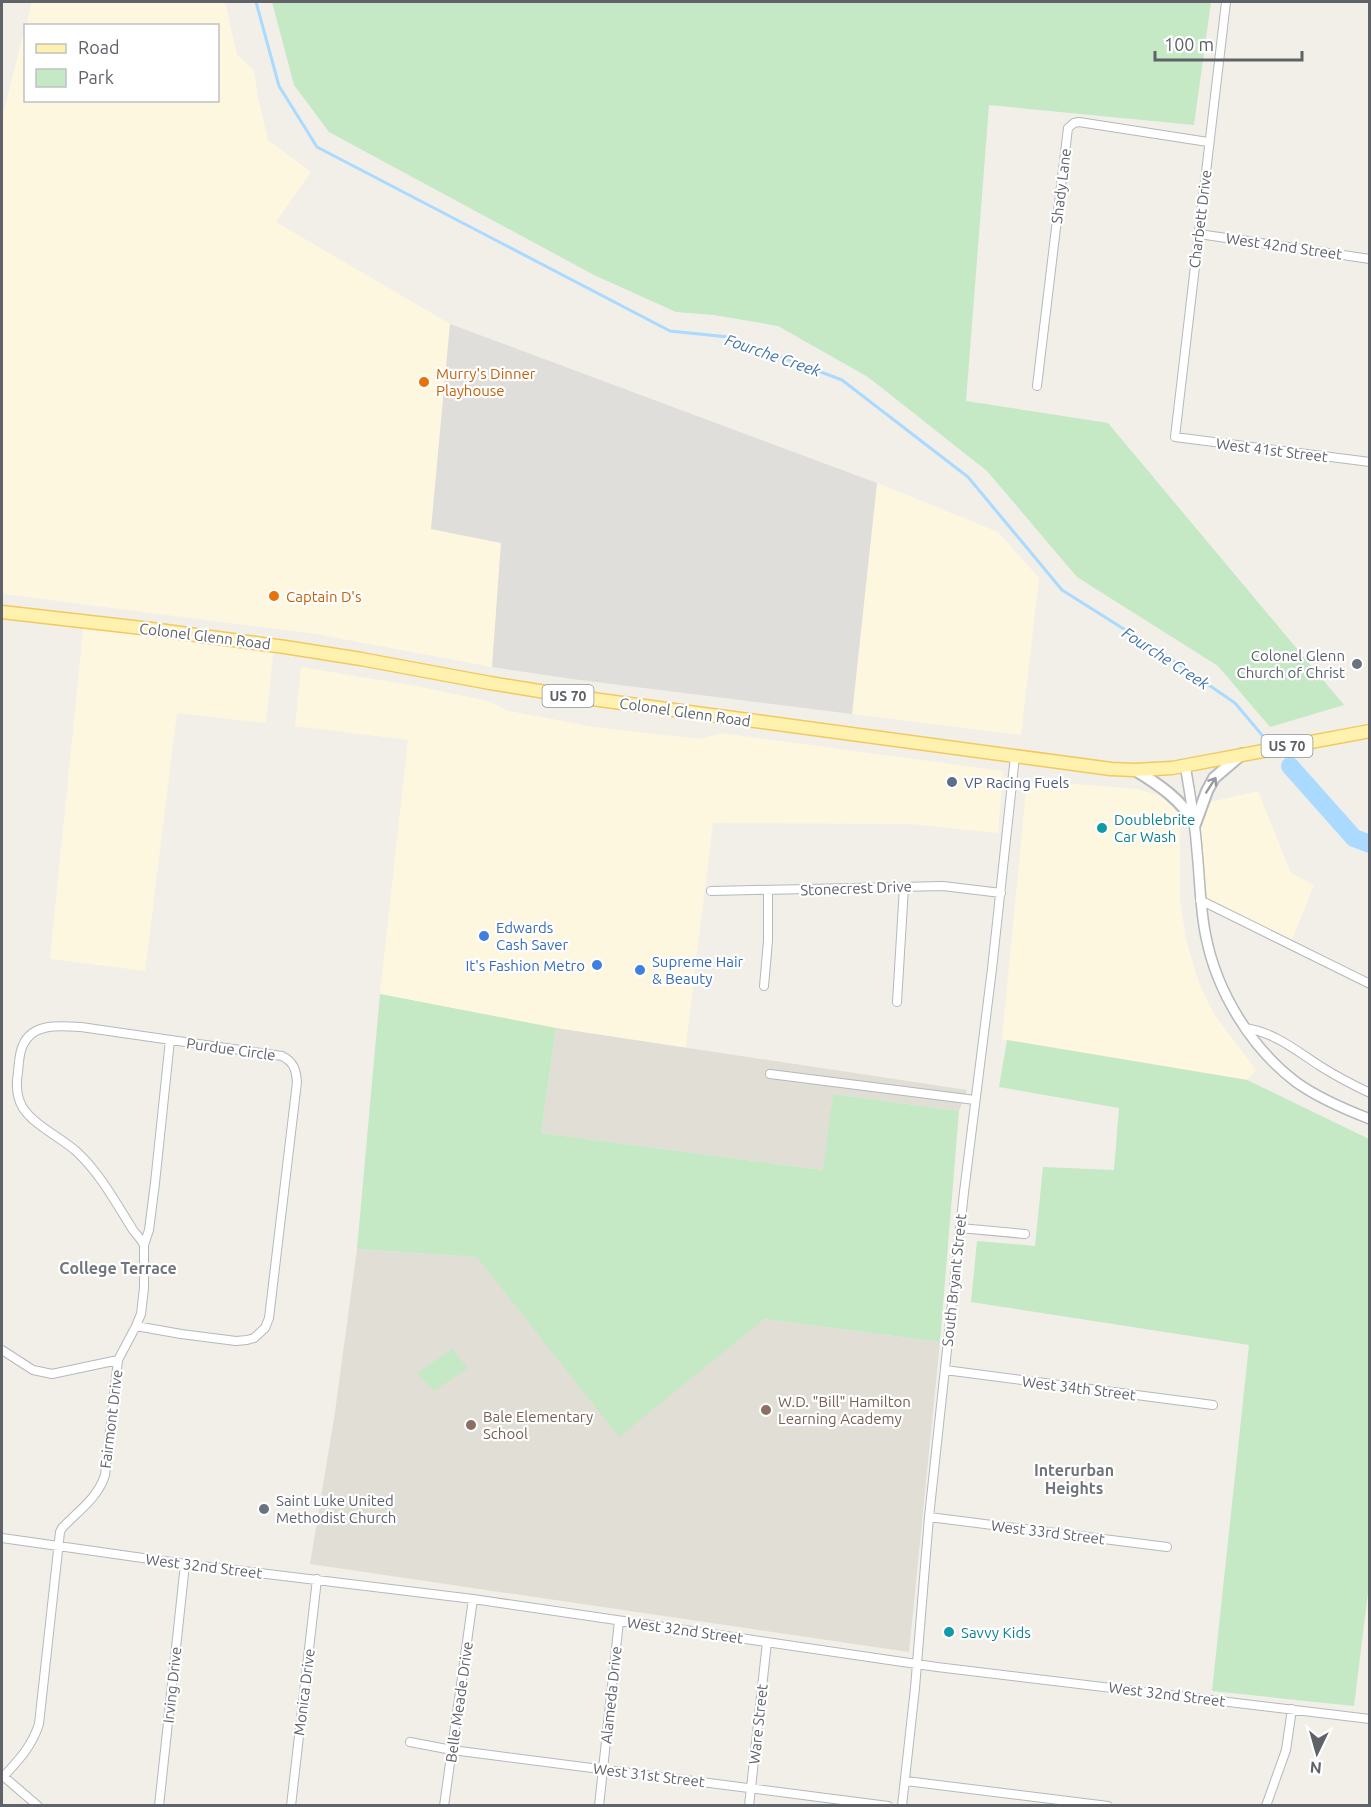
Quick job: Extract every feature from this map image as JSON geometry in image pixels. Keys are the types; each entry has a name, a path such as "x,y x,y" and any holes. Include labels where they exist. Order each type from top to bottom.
{"main road":[{"name":"Colonel Glenn Road","path":"2,612 285,647 570,696 1111,769 1172,768 1370,731"},
{"path":"1195,824 1204,797 1214,778 1242,754"},
{"path":"1135,770 1178,801 1195,824"}],"street":[{"name":"Charbett Drive","path":"1175,436 1226,2"},
{"name":"Shady Lane","path":"1037,386 1067,131 1070,125 1078,122 1208,142"},
{"name":"West 42nd Street","path":"1198,234 1370,259"},
{"name":"West 41st Street","path":"1175,436 1370,462"},
{"name":"South Bryant Street","path":"902,1806 929,1517 960,1228 1016,756"},
{"path":"1185,765 1195,824 1200,900 1211,959 1227,997 1245,1028 1263,1052 1296,1082 1334,1104 1370,1119"},
{"name":"Stonecrest Drive","path":"711,891 943,886 1000,893"},
{"path":"897,1002 904,887"},
{"path":"764,986 768,941 768,891"},
{"path":"1200,900 1370,984"},
{"name":"Purdue Circle","path":"136,1326 220,1339 247,1340 254,1338 265,1328 269,1318 297,1082 293,1064 282,1056 145,1036 55,1025 37,1032 23,1045 19,1061 16,1084 21,1105 32,1118 84,1159 123,1211 144,1245"},
{"path":"1245,1028 1258,1030 1281,1041 1329,1072 1370,1093"},
{"name":"Fairmont Drive","path":"2,1776 22,1757 39,1724 62,1528 92,1500 103,1482 118,1360 141,1314 144,1288 144,1245 149,1230 152,1207 170,1040"},
{"path":"770,1074 975,1100"},
{"path":"960,1228 1025,1234"},
{"path":"2,1350 33,1370 52,1374 118,1360"},
{"name":"West 34th Street","path":"945,1370 1213,1405"},
{"name":"West 33rd Street","path":"929,1517 1167,1547"},
{"name":"West 32nd Street","path":"2,1538 185,1564 473,1599 937,1667 1370,1719"},
{"name":"Irving Drive","path":"159,1806 185,1564"},
{"name":"Monica Drive","path":"291,1806 317,1579"},
{"name":"Belle Meade Drive","path":"444,1806 473,1599"},
{"name":"Alameda Drive","path":"599,1806 619,1621"},
{"name":"Ware Street","path":"749,1806 767,1642"},
{"path":"1266,1806 1286,1750 1292,1709"},
{"name":"West 31st Street","path":"410,1742 452,1750 888,1806"},
{"path":"2,1776 38,1806"},
{"path":"906,1781 1108,1806"}],"shaded area":[{"path":"32,2 225,2 237,55 254,70 268,140 311,172 276,222 450,324 431,529 501,543 492,667 310,633 2,594 2,119 24,31 24,102 219,102 219,24 26,24"},
{"path":"450,324 877,483 852,714 492,667 501,543 431,529"},
{"path":"877,483 998,532 1039,578 1021,735 852,714"},
{"path":"84,621 274,645 266,723 177,713 145,971 50,959"},
{"path":"301,667 416,686 488,701 509,711 594,727 700,739 721,733 1003,771 998,833 911,824 713,823 685,1053 380,994 408,740 295,726"},
{"path":"1027,780 1137,789 1162,796 1180,815 1180,900 1186,940 1199,983 1214,1014 1256,1070 1247,1080 1002,1039"},
{"path":"1258,791 1291,873 1314,885 1290,945 1200,900 1195,824 1201,804"},
{"path":"556,1028 967,1090 959,1111 833,1094 824,1170 541,1133"},
{"path":"357,1249 477,1257 764,1319 940,1342 909,1652 310,1564 335,1412"}],"green space":[{"path":"272,2 1211,2 1194,125 989,105 966,401 1108,423 1344,705 1270,727 1218,666 1077,577 987,471 868,377 778,326 714,315 676,312 594,275 329,132 294,85"},
{"path":"380,994 556,1028 541,1133 823,1170 833,1094 959,1111 940,1342 764,1319 619,1437 477,1257 357,1249"},
{"path":"1007,1040 1247,1080 1369,1139 1370,1576 1354,1706 1212,1691 1249,1345 971,1302 977,1241 1035,1246 1043,1167 1114,1170 1119,1108 999,1087"},
{"path":"452,1349 468,1368 434,1391 417,1373"}],"waterway":[{"name":"Fourche Creek","path":"256,2 279,86 317,147 670,331 728,337 842,380 968,477 1062,590 1165,655 1235,703 1262,735"},
{"path":"1290,766 1354,838 1370,844"}],"place":[{"name":"Murry's Dinner Playhouse","path":"424,382"},
{"name":"Captain D's","path":"274,596"},
{"name":"Colonel Glenn Church of Christ","path":"1357,664"},
{"name":"VP Racing Fuels","path":"952,782"},
{"name":"Doublebrite Car Wash","path":"1102,828"},
{"name":"Edwards Cash Saver","path":"484,936"},
{"name":"It's Fashion Metro","path":"597,965"},
{"name":"Supreme Hair & Beauty","path":"640,970"},
{"name":"W.D. \"Bill\" Hamilton Learning Academy","path":"766,1410"},
{"name":"Bale Elementary School","path":"471,1425"},
{"name":"Saint Luke United Methodist Church","path":"264,1509"},
{"name":"Savvy Kids","path":"949,1632"}],"district":[{"name":"College Terrace","path":"118,1268"},
{"name":"Interurban Heights","path":"1074,1479"}]}
